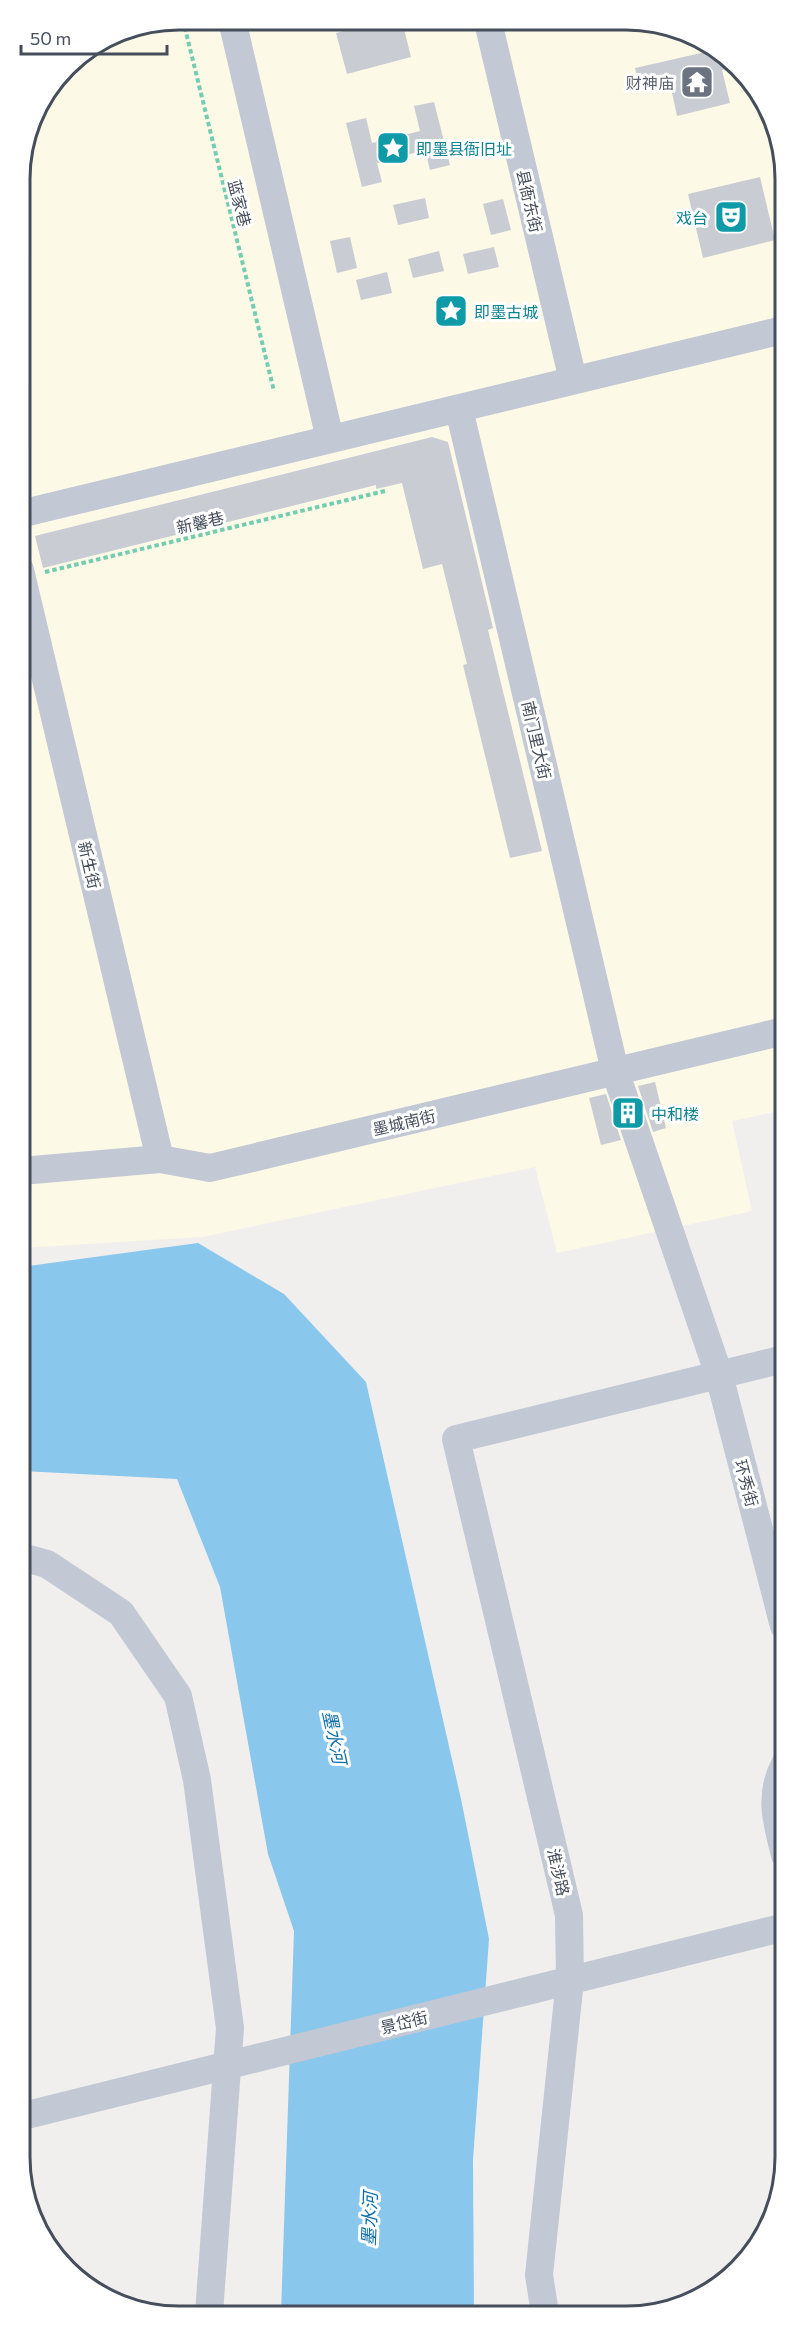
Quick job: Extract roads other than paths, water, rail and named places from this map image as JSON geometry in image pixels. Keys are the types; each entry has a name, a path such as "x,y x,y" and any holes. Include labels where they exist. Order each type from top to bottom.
{"street":[{"path":"234,30 330,439"},
{"name":"县衙东街","path":"490,30 573,380"},
{"path":"30,512 775,332"},
{"name":"南门里大街","path":"459,409 615,1071 719,1375"},
{"name":"新生街","path":"30,611 160,1159"},
{"name":"墨城南街","path":"30,1170 160,1159 210,1168 775,1033"},
{"path":"719,1375 775,1361"},
{"name":"淮涉路","path":"544,2306 539,2275 570,1980 569,1915 456,1439 719,1375"},
{"name":"环秀街","path":"719,1375 775,1591"},
{"path":"30,1559 47,1564 121,1613 178,1696 199,1792 230,2028 210,2306"},
{"name":"景岱街","path":"30,2114 775,1929"}],"water":[{"name":"墨水河","path":"198,1243 284,1294 366,1382 461,1799 489,1939 473,2160 474,2306 281,2306 294,1931 268,1854 220,1587 177,1479 30,1471 30,1266"}],"place":[{"name":"财神庙","path":"697,82"},
{"name":"即墨县衙旧址","path":"393,148"},
{"name":"戏台","path":"731,217"},
{"name":"即墨古城","path":"451,311"},
{"name":"中和楼","path":"628,1113"}]}
